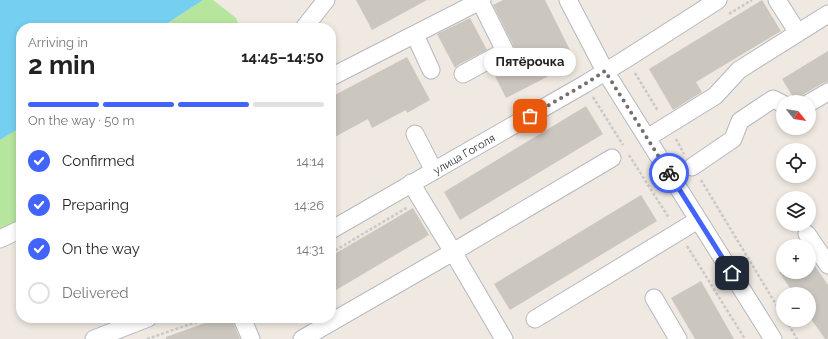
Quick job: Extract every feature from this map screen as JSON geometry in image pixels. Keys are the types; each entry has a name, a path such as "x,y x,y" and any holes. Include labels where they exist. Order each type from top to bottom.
{"street":[{"path":"308,23 326,0"},
{"path":"336,74 481,0 505,51 463,74"},
{"path":"568,0 605,71 773,339"},
{"name":"улица Гоголя","path":"336,227 585,84 718,0"},
{"path":"777,0 798,33"},
{"path":"647,138 715,96 739,70 828,14"},
{"path":"415,35 431,70"},
{"path":"816,99 828,92"},
{"path":"692,167 733,139 740,121 773,99 776,100"},
{"path":"415,134 434,171"},
{"path":"336,319 612,158"},
{"path":"411,184 504,339"},
{"path":"535,319 698,220"},
{"path":"0,239 16,231"},
{"path":"807,234 825,254"},
{"path":"654,298 678,339"},
{"path":"94,339 135,323"},
{"path":"244,323 251,339"},
{"path":"302,339 330,323"}],"path":[{"path":"585,84 745,339"},
{"path":"147,339 193,323"},
{"path":"790,327 797,339"}],"green space":[{"path":"203,0 213,0 236,18 238,23 168,23"},
{"path":"16,130 16,222 0,230 0,140"}],"water":[{"path":"0,0 203,0 168,23 16,23 16,130 0,140"}],"building":[{"path":"356,0 427,0 372,30"},
{"path":"503,0 545,0 576,62 506,98 492,70 510,60 514,54 517,53 493,5"},
{"path":"762,0 781,31 696,82 702,92 673,110 649,69"},
{"path":"470,18 487,50 455,68 437,34"},
{"path":"828,51 828,82 823,83 803,95 792,95 782,79"},
{"path":"407,57 430,100 407,113 406,110 372,128 368,119 336,136 336,94"},
{"path":"586,106 603,134 460,220 444,192"},
{"path":"641,195 657,221 510,310 494,284"},
{"path":"413,208 429,235 336,290 336,253"},
{"path":"816,267 828,285 828,339 825,339 816,326 816,287 789,287 784,279 816,279"},
{"path":"701,281 734,339 695,339 671,298"},
{"path":"205,323 233,323 240,339 166,339 166,337"}],"way so far":[{"path":"530,116 605,71 669,173"}],"place":[{"name":"Пятёрочка","path":"530,116"}],"route":[{"path":"669,173 732,273"}]}
